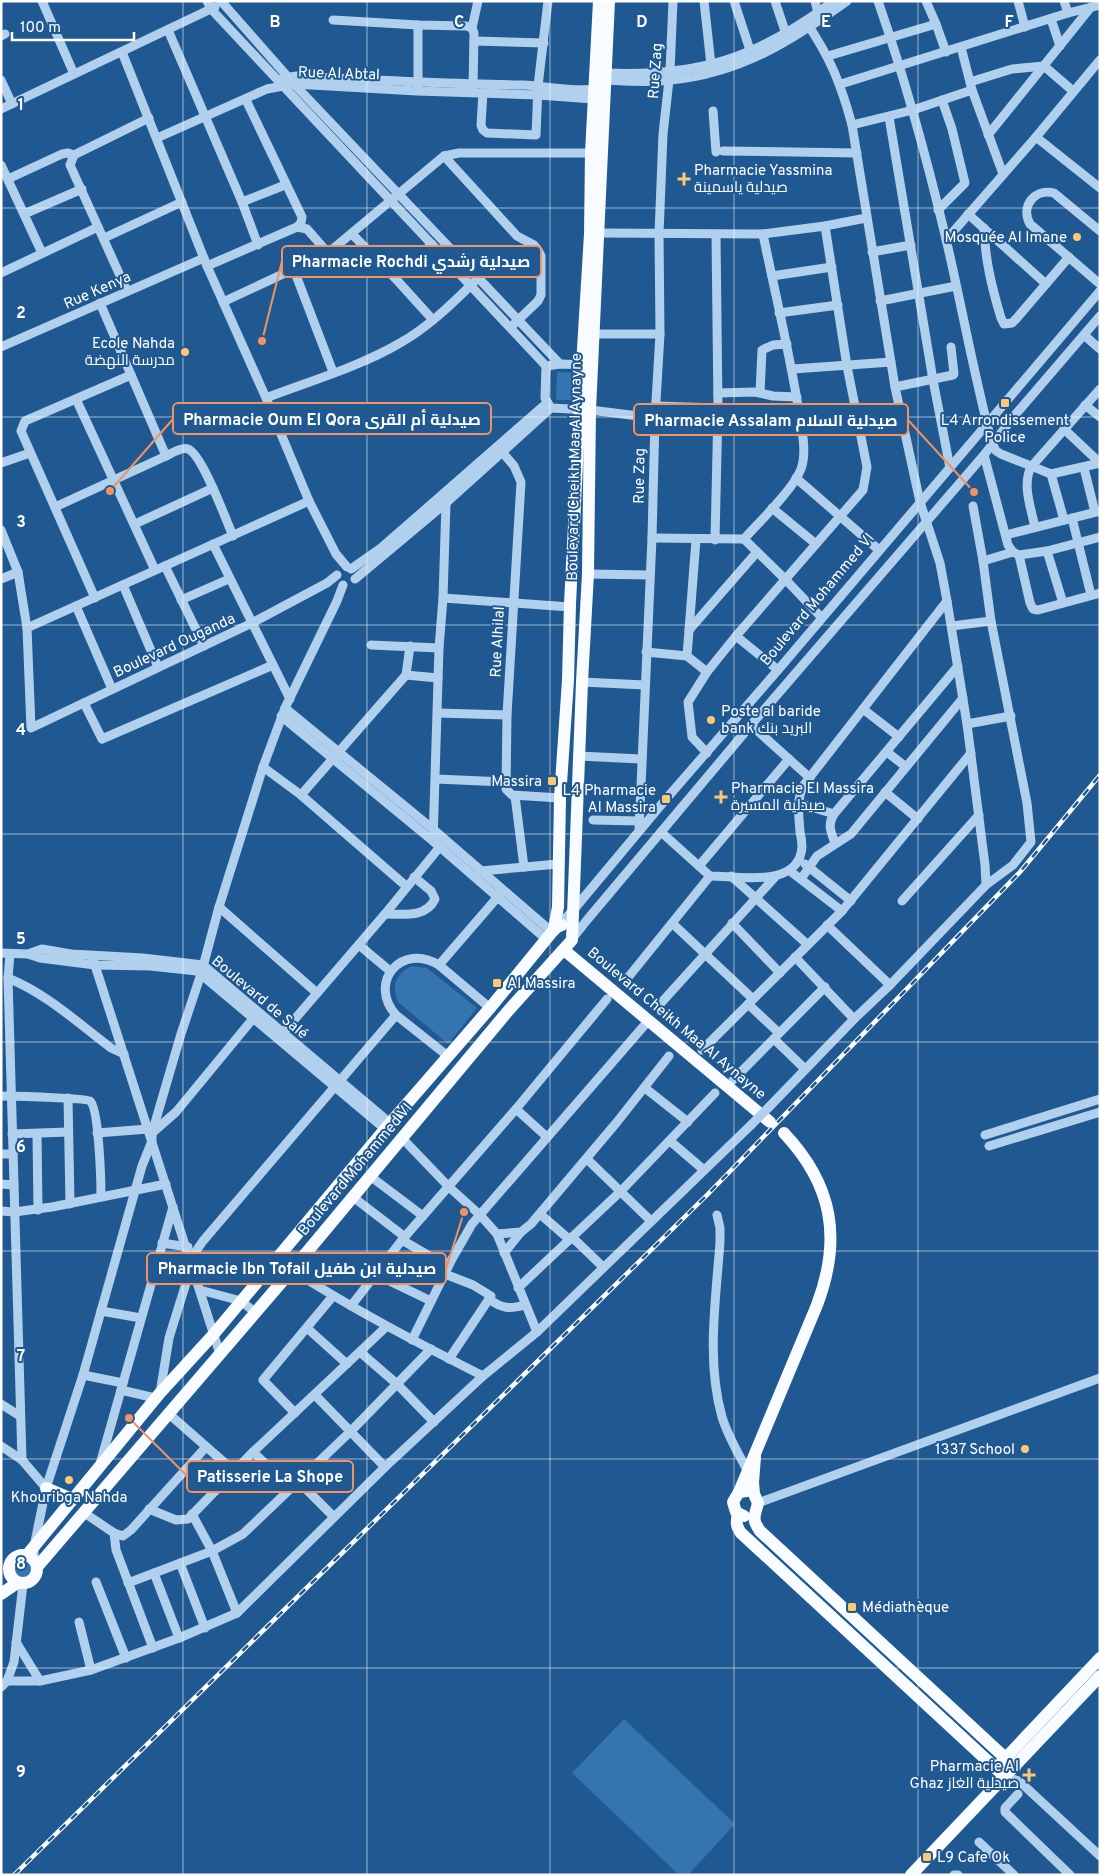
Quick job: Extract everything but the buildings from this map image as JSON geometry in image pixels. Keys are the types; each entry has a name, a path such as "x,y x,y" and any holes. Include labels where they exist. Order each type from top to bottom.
{"main road":[{"name":"Boulevard Cheikh Maa Al Aynayne","path":"551,933 558,907 560,798 568,680 570,607 585,409 592,153 599,1"},
{"name":"Boulevard Cheikh Maa Al Aynayne","path":"587,365 594,334 609,78 609,1"},
{"name":"Boulevard Cheikh Maa Al Aynayne","path":"585,409 588,574 572,911 567,944 649,1020 770,1122"},
{"path":"566,926 567,944 555,954 549,952 545,946 551,933 566,926"},
{"name":"Boulevard Mohammed VI","path":"33,1557 72,1499 157,1395 213,1335 387,1126 449,1057 551,933"},
{"name":"Boulevard Mohammed VI","path":"33,1557 84,1512 292,1270 508,1011 567,944"},
{"path":"755,1503 749,1515 738,1514 733,1507 734,1498 739,1492 755,1457 824,1286 831,1245 830,1218 820,1186 798,1148 784,1133"},
{"path":"755,1457 756,1526 771,1543 1010,1762"},
{"path":"46,1488 72,1499"},
{"path":"739,1492 744,1491 755,1503"},
{"path":"738,1514 736,1520 737,1527 741,1533 844,1630 1001,1772"},
{"path":"762,1553 771,1543"},
{"path":"1,1594 20,1583 34,1578 33,1557 16,1557 5,1569 11,1578 20,1583"},
{"path":"844,1630 854,1619"},
{"path":"911,1875 988,1794 1001,1772 1100,1658"},
{"path":"1010,1762 1100,1676"}],"street":[{"path":"42,1 74,74"},
{"path":"473,88 474,41 472,28 478,1"},
{"path":"536,153 538,90 548,1"},
{"name":"Rue Zag","path":"639,832 660,334 659,234 663,134 670,71 673,1"},
{"path":"704,1 711,65"},
{"path":"734,1 752,56"},
{"path":"775,1 786,34"},
{"path":"815,1 818,13"},
{"path":"609,78 630,74 695,69 752,56 786,34 808,25 818,13 834,1"},
{"path":"609,78 668,81 696,76 752,56 847,1"},
{"path":"878,1 913,110 946,240 992,443 996,451 1001,454 1051,474 1100,463"},
{"path":"926,1 946,52"},
{"path":"1018,1 1025,27"},
{"path":"1064,1 1068,13"},
{"path":"1,109 168,30 209,5 223,2 287,77 560,364"},
{"path":"209,5 546,366 545,398 552,407"},
{"path":"841,84 1095,6"},
{"path":"988,135 1095,6"},
{"path":"1051,18 1060,46"},
{"path":"333,20 466,26 472,28"},
{"path":"828,56 936,24"},
{"path":"418,25 418,87"},
{"path":"808,25 828,56 841,84 852,125 895,387 920,502 940,563 952,626 971,754 986,885"},
{"path":"168,30 242,202 258,245"},
{"path":"474,41 544,43"},
{"path":"961,48 971,86 1003,174"},
{"path":"122,52 206,262 309,501 336,554 355,575 354,579"},
{"path":"946,240 1100,60"},
{"path":"852,125 913,110 942,100 1012,69 1044,66 1074,91"},
{"name":"Rue Al Abtal","path":"246,100 280,83 287,77 298,76 418,87"},
{"path":"1,80 12,104"},
{"name":"Rue Al Abtal","path":"280,83 583,90 595,94"},
{"name":"Rue Al Abtal","path":"473,88 483,92 538,90"},
{"path":"483,92 483,130 487,132 536,136"},
{"path":"157,138 246,100 285,185 302,217 301,223 297,227"},
{"path":"938,210 965,184 952,129 942,100"},
{"path":"713,111 720,151 857,153"},
{"path":"889,116 933,380 950,468"},
{"path":"128,291 70,165 74,155 149,118"},
{"path":"1036,137 1100,188"},
{"path":"223,302 328,253 444,156 459,153 592,153"},
{"path":"1,190 9,182 62,154 74,155"},
{"path":"444,156 517,236 534,245 541,256 541,295 538,301 510,328"},
{"path":"1,165 42,254"},
{"path":"242,202 285,185"},
{"path":"24,214 82,189"},
{"path":"1099,228 1054,193 1047,191 1033,196 1026,211 1030,224 1100,284"},
{"path":"104,238 182,202"},
{"path":"968,214 1046,284"},
{"path":"599,233 763,234 825,226 866,218"},
{"path":"707,753 692,737 688,702 707,672 736,636 863,490 867,467 847,366 825,226"},
{"path":"1,273 98,227"},
{"path":"297,227 307,229 328,253"},
{"name":"Rue Kenya","path":"1,347 128,291 258,245 297,227"},
{"path":"984,228 989,276 1004,324 1012,323 1069,257"},
{"path":"352,234 433,320"},
{"path":"744,540 796,478 802,468 804,454 793,369 763,234"},
{"path":"715,540 718,408 716,235"},
{"path":"395,278 432,244"},
{"path":"872,252 911,245"},
{"path":"772,276 832,267"},
{"path":"294,270 333,372"},
{"path":"266,398 365,360 401,343 433,320 477,278"},
{"path":"880,301 956,286"},
{"name":"Boulevard Mohammed VI","path":"551,933 629,845 1100,291"},
{"path":"100,303 166,456"},
{"path":"780,312 838,305"},
{"name":"Boulevard Mohammed VI","path":"567,944 751,724 984,455 992,443 1100,316"},
{"path":"594,334 660,334"},
{"path":"1084,335 1100,349"},
{"path":"760,393 762,350 773,345 787,344"},
{"path":"895,387 954,374 951,347"},
{"path":"793,369 891,362"},
{"path":"546,366 560,364 587,365"},
{"path":"95,598 21,432 25,421 131,375"},
{"path":"1035,527 1027,474 1031,467 1100,389"},
{"path":"718,393 760,393 772,396 797,397"},
{"path":"76,399 155,570"},
{"path":"656,406 718,408"},
{"path":"1085,406 1100,418"},
{"path":"339,578 350,585 354,579 500,449 552,407 585,409 655,418"},
{"path":"1064,430 1100,463"},
{"path":"55,507 166,456 189,449 197,456 233,536"},
{"name":"Rue Alhilal","path":"500,449 514,466 521,482 512,604 505,782"},
{"path":"1,464 30,453"},
{"path":"984,455 1008,545 1016,553 1030,603 1033,609 1038,610 1096,594 1051,474"},
{"path":"1006,535 1097,512 1084,468"},
{"path":"796,478 879,550"},
{"path":"135,524 213,488"},
{"path":"339,578 344,567 349,568 381,548 445,498"},
{"path":"445,498 434,830 440,843 481,871 501,893"},
{"path":"2,534 18,572 27,628 309,501"},
{"path":"20,1583 14,1662 4,1684 40,1681 91,1670 180,1638 237,1613 385,1467 484,1376 536,1332 704,1170 713,1165 986,885 1013,865 1026,851 1032,838 1027,803 992,621 973,506"},
{"path":"772,508 816,544"},
{"path":"982,561 1016,553 1047,551 1100,537"},
{"path":"652,538 744,540 822,618"},
{"path":"687,656 696,540"},
{"path":"214,544 229,579 290,699"},
{"path":"1047,551 1063,603"},
{"path":"689,630 757,552"},
{"path":"33,1557 46,1488 83,1375 134,1191 263,767 283,712 337,601 339,578 336,554"},
{"path":"165,566 204,646"},
{"path":"1,580 18,572"},
{"path":"588,574 650,575"},
{"name":"Boulevard Ouganda","path":"27,628 31,728 252,623 339,578"},
{"path":"181,600 229,579"},
{"path":"123,585 158,667"},
{"path":"443,598 570,607"},
{"path":"661,832 710,876 775,877 790,871 799,859 802,847 798,804 801,791 947,601"},
{"path":"76,606 112,689"},
{"path":"952,626 992,621"},
{"path":"814,627 826,638"},
{"path":"736,636 778,670"},
{"path":"371,645 439,648"},
{"path":"301,795 406,675 410,646"},
{"path":"646,652 687,656 707,672"},
{"path":"84,703 102,739 273,665"},
{"path":"835,843 829,828 834,814 958,666"},
{"path":"406,675 438,678"},
{"path":"582,682 645,685"},
{"path":"801,879 817,856 851,834 963,698"},
{"path":"863,709 899,737"},
{"path":"283,712 551,933"},
{"path":"438,713 507,715"},
{"path":"967,724 1010,716"},
{"path":"751,724 810,778"},
{"path":"886,752 906,767"},
{"path":"702,1050 842,911 971,754"},
{"path":"336,755 434,830"},
{"path":"578,756 641,759"},
{"path":"699,866 789,759"},
{"path":"263,767 301,795 406,886"},
{"path":"436,779 505,782 508,793 516,796 560,798"},
{"path":"679,785 691,796"},
{"path":"885,792 918,819"},
{"path":"516,796 524,867"},
{"path":"798,804 834,814"},
{"path":"902,902 979,815"},
{"path":"593,820 640,821"},
{"path":"282,1034 386,914 440,843"},
{"path":"629,845 640,856"},
{"path":"799,859 851,901"},
{"path":"481,871 558,864"},
{"path":"790,871 842,911"},
{"path":"626,980 710,876"},
{"path":"731,876 807,944"},
{"path":"386,914 420,913 433,904 435,899 431,891 414,877"},
{"path":"661,1003 775,877"},
{"path":"439,965 501,893"},
{"path":"219,907 317,993"},
{"path":"672,923 706,953 751,1001 776,1036 805,1070"},
{"path":"732,923 780,973"},
{"path":"827,925 890,985"},
{"path":"359,945 390,971"},
{"name":"Boulevard de Salé","path":"6,954 28,954 42,949 93,960 143,958 202,970 387,1126"},
{"path":"6,954 8,978 5,1014 6,1065 12,1096 22,1460"},
{"path":"449,1057 396,1015 390,1008 384,990 390,971 403,961 419,957 430,959 490,1008"},
{"path":"795,958 854,1020"},
{"path":"93,960 151,1134 220,1354"},
{"path":"8,978 36,991 111,1048 124,1054"},
{"path":"733,1080 825,988"},
{"path":"351,1306 404,1238 607,1000"},
{"path":"97,1133 151,1134 176,1112 256,1015"},
{"name":"Boulevard de Salé","path":"256,1015 282,1034 337,1085"},
{"path":"83,1375 157,1395 169,1338 196,1251 203,1240 396,1015"},
{"path":"412,1340 465,1235 480,1215 649,1020"},
{"path":"504,1252 540,1214 587,1159 669,1056"},
{"path":"645,1088 688,1122"},
{"path":"518,1288 621,1191 715,1093"},
{"path":"1,1096 86,1099 93,1104 101,1197"},
{"path":"68,1098 70,1204"},
{"path":"986,1135 1100,1099"},
{"path":"516,1109 547,1137"},
{"path":"989,1146 1100,1112"},
{"path":"1,1122 12,1123"},
{"path":"12,1134 68,1132"},
{"path":"37,1134 38,1210"},
{"path":"402,1138 497,1234 536,1332"},
{"path":"670,1141 704,1170"},
{"path":"1,1154 13,1154"},
{"path":"587,1159 651,1221"},
{"path":"370,1176 423,1216"},
{"path":"1,1184 14,1185"},
{"path":"1,1211 38,1210 166,1184"},
{"path":"353,1196 447,1270 492,1296 449,1359"},
{"path":"100,1466 173,1207"},
{"path":"540,1214 603,1268"},
{"path":"717,1215 720,1235 713,1350 715,1374 722,1418 731,1441 748,1472"},
{"path":"497,1234 521,1232"},
{"path":"162,1243 186,1246 196,1251"},
{"path":"292,1270 386,1327 484,1376"},
{"path":"375,1274 431,1301"},
{"path":"200,1290 241,1301 256,1312"},
{"path":"295,1413 263,1380 333,1296"},
{"path":"489,1299 498,1306 506,1308 525,1305"},
{"path":"101,1311 141,1318"},
{"path":"149,1509 176,1520 188,1519 253,1452 316,1395 386,1327"},
{"path":"307,1328 348,1364"},
{"path":"128,1583 212,1551 243,1534 351,1431 431,1349"},
{"path":"360,1352 397,1384 434,1422"},
{"path":"755,1503 1100,1378"},
{"path":"316,1395 385,1467"},
{"path":"1,1404 20,1416"},
{"path":"169,1414 234,1471"},
{"path":"1,1446 22,1460 46,1488"},
{"path":"84,1512 114,1534 124,1536 206,1446"},
{"path":"253,1452 291,1488"},
{"path":"298,1481 334,1517"},
{"path":"192,1514 212,1551 237,1613"},
{"path":"114,1534 116,1550 153,1648"},
{"path":"180,1563 205,1628"},
{"path":"154,1573 180,1638"},
{"path":"96,1582 126,1658"},
{"path":"78,1622 91,1670"},
{"path":"16,1642 40,1681"},
{"path":"1010,1762 1019,1781"},
{"path":"1001,1772 1019,1781 1100,1856"},
{"path":"1018,1794 1004,1808 1005,1812 1070,1875"},
{"path":"979,1842 1014,1875"}],"shaded area":[{"path":"557,372 577,373 576,400 556,400"},
{"path":"412,966 427,968 477,1008 448,1044 398,1002 395,991 396,981 402,972"},
{"path":"22,1560 30,1565 31,1569 26,1577 22,1578 14,1573 13,1569 18,1561"},
{"path":"624,1719 735,1824 688,1875 679,1875 572,1773"}],"railway":[{"path":"14,1875 708,1194 1020,872 1100,775"}],"place":[{"name":"Pharmacie Yassmina صيدلية ياسمينة","path":"684,179"},
{"name":"Mosquée Al Imane","path":"1077,237"},
{"name":"Pharmacie Rochdi صيدلية رشدي","path":"262,341"},
{"name":"Ecole Nahda مدرسة النهضة","path":"185,352"},
{"name":"L4 Arrondissement Police","path":"1005,403"},
{"name":"Pharmacie Oum El Qora صيدلية أم القرى","path":"110,491"},
{"name":"Pharmacie Assalam صيدلية السلام","path":"974,492"},
{"name":"Poste al baride bank البريد بنك","path":"711,720"},
{"name":"Massira","path":"552,781"},
{"name":"Pharmacie El Massira صيدلية المسيرة","path":"721,797"},
{"name":"L4 Pharmacie Al Massira","path":"666,799"},
{"name":"Al Massira","path":"497,983"},
{"name":"Pharmacie Ibn Tofail صيدلية ابن طفيل","path":"464,1212"},
{"name":"Patisserie La Shope","path":"129,1418"},
{"name":"1337 School","path":"1025,1449"},
{"name":"Khouribga Nahda","path":"69,1480"},
{"name":"Médiathèque","path":"852,1607"},
{"name":"Pharmacie Al Ghaz صيدلية الغاز","path":"1029,1775"},
{"name":"L9 Cafe Ok","path":"927,1857"}]}
